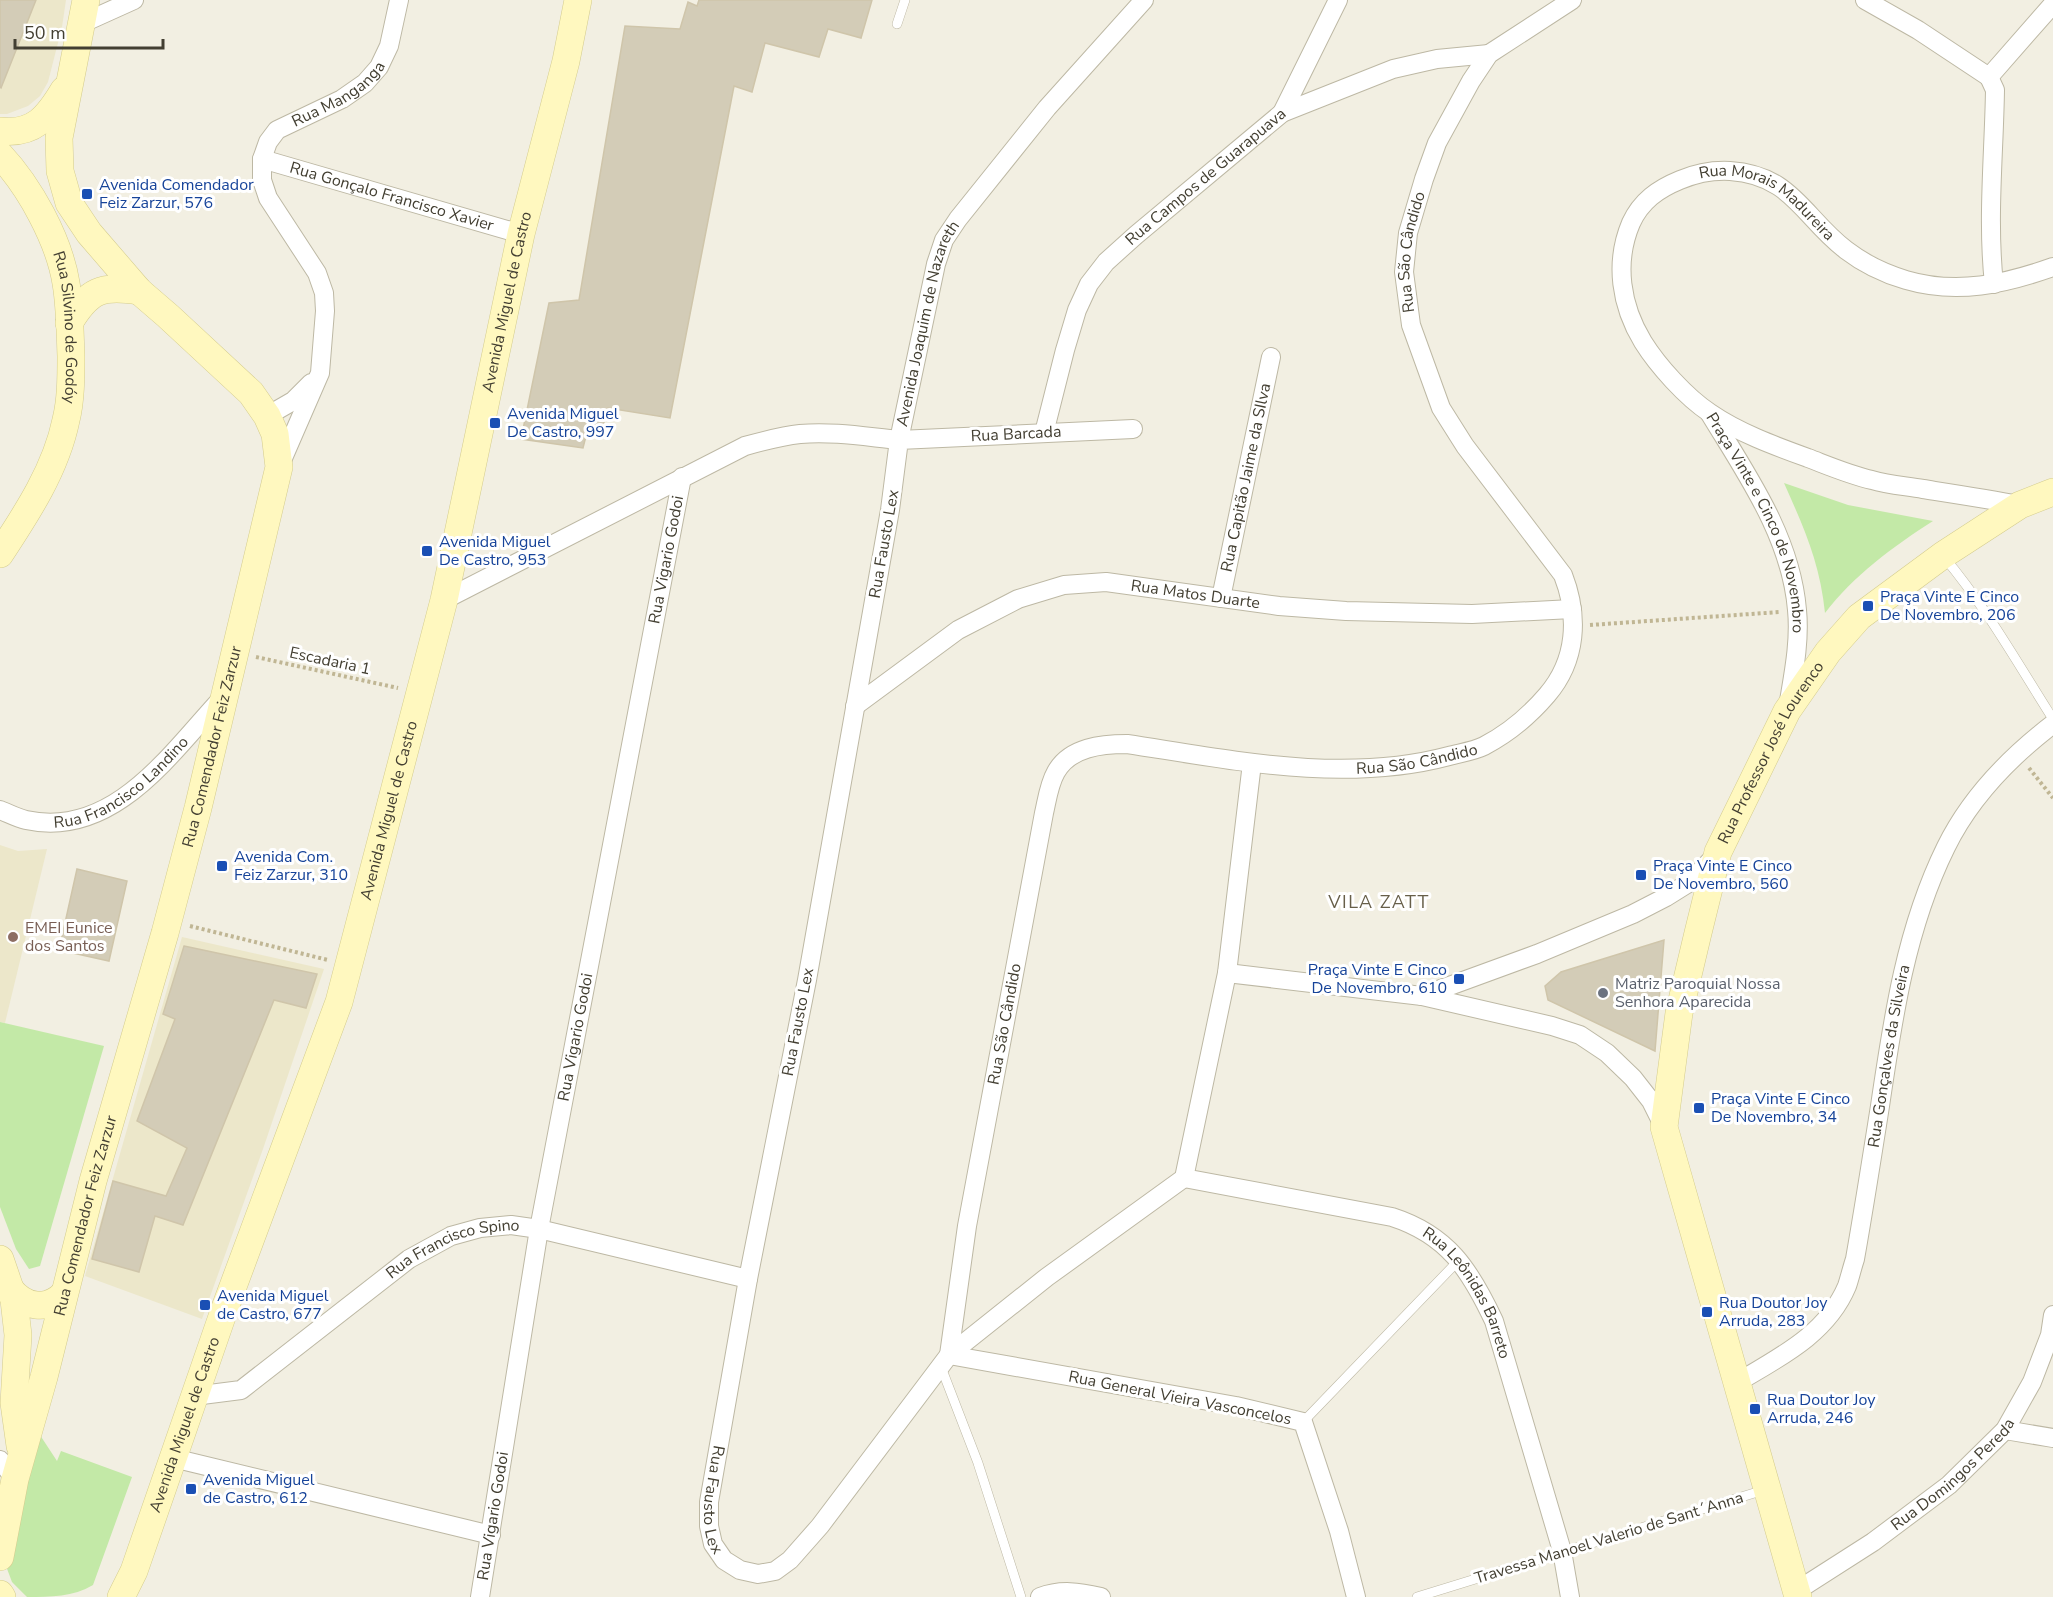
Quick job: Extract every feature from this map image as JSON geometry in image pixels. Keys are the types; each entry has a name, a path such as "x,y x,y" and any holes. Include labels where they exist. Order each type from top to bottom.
{"street":[{"path":"84,11 134,0"},
{"name":"Rua Manganga","path":"262,159 268,142 277,130 342,99 365,83 379,67 389,46 399,0"},
{"name":"Avenida Miguel de Castro","path":"121,1597 134,1571 225,1308 339,1002 444,600 521,234 566,61 578,0"},
{"path":"1142,2 1160,0"},
{"path":"1282,113 1338,0"},
{"name":"Rua São Cândido","path":"945,1361 967,1226 1040,836 1049,792 1055,773 1063,763 1074,754 1107,744 1127,744 1293,767 1360,769 1426,762 1482,747 1513,729 1554,687 1567,664 1572,646 1573,618 1569,590 1563,575 1465,446 1441,408 1411,326 1404,272 1406,245 1415,207 1437,143 1489,54 1572,0"},
{"path":"1865,0 1918,30 1989,77 1995,90 1991,219 1994,284"},
{"name":"Avenida Joaquim de Nazareth","path":"444,600 744,446 772,438 801,434 899,440 936,264 944,240 958,219 1047,108 1142,2"},
{"path":"1989,77 2050,8"},
{"name":"Rua Comendador Feiz Zarzur","path":"0,1557 12,1465 44,1377 93,1181 169,921 279,467 275,434 267,416 251,393 139,291 89,233 69,203 60,171 59,138 84,11"},
{"name":"Rua Campos de Guarapuava","path":"1044,433 1077,310 1089,284 1106,262 1136,235 1282,113 1393,69 1437,59 1489,54"},
{"path":"0,131 27,129 41,122 52,110 69,82"},
{"name":"Rua Silvino de Godóy","path":"0,155 14,170 33,198 54,245 66,282 71,373 67,419 53,462 30,507 0,554"},
{"path":"262,159 262,180 268,198 317,273 324,293 325,311 320,373 279,467"},
{"name":"Rua Gonçalo Francisco Xavier","path":"262,159 521,234"},
{"name":"Rua Morais Madureira","path":"1709,413 1671,379 1650,354 1634,327 1623,293 1622,256 1632,222 1641,205 1654,193 1672,183 1695,174 1715,171 1742,172 1763,177 1780,186 1796,200 1846,250 1876,268 1905,280 1940,287 1965,288 1994,284 2053,267"},
{"path":"69,323 80,305 100,290 117,288 139,291"},
{"name":"Rua Capitão Jaime da SIlva","path":"1221,597 1271,357"},
{"path":"267,416 292,401 320,373"},
{"name":"Praça Vinte e Cinco de Novembro","path":"1709,413 1771,444 1873,481 2020,505"},
{"name":"Praça Vinte e Cinco de Novembro","path":"1709,413 1751,481 1777,533 1792,575 1797,610 1795,668 1787,711"},
{"name":"Rua Barcada","path":"899,440 1133,429"},
{"name":"Rua Fausto Lex","path":"899,440 890,510 807,980 748,1279 709,1502 708,1526 712,1544 724,1560 740,1570 758,1574 774,1571 798,1551 820,1526 945,1361 1047,1277 1184,1178"},
{"name":"Rua Vigario Godoi","path":"480,1597 539,1229 682,477"},
{"name":"Rua Professor José Lourenco","path":"1664,1127 1679,1013 1718,852 1787,711 1828,652 1859,617 1943,555 2020,505 2053,492"},
{"name":"Rua Matos Duarte","path":"855,706 958,630 1018,598 1064,585 1106,582 1279,606 1346,611 1573,618"},
{"name":"Rua Francisco Landino","path":"0,810 24,820 52,823 89,817 111,807 145,782 225,695"},
{"name":"Rua Gonçalves da Silveira","path":"1738,1383 1800,1345 1827,1319 1846,1288 1855,1259 1904,964 1924,895 1947,845 1974,802 2018,753 2053,724"},
{"path":"1184,1178 1227,973 1252,763"},
{"path":"1422,996 1527,958 1633,914 1690,882 1718,852"},
{"path":"1227,973 1422,996 1543,1023 1580,1035 1607,1053 1633,1078 1651,1101 1664,1127 1798,1594"},
{"name":"Rua Leônidas Barreto","path":"1184,1178 1392,1217 1430,1232 1459,1260 1479,1290 1494,1321 1562,1551 1570,1597"},
{"name":"Rua Francisco Spino","path":"194,1396 241,1390 409,1259 451,1236 490,1227 511,1225 539,1229 748,1279"},
{"path":"0,1258 14,1300 18,1335 7,1405 12,1465"},
{"path":"10,1289 21,1301 36,1306 52,1304 64,1294"},
{"name":"Rua Domingos Pereda","path":"1798,1594 1949,1485 2005,1430 2032,1382 2050,1335 2053,1316"},
{"name":"Rua General Vieira Vasconcelos","path":"945,1361 1236,1406 1303,1422 1339,1531 1356,1597"},
{"path":"2005,1430 2053,1438"},
{"path":"173,1458 491,1535"},
{"path":"1040,1597 1073,1591 1101,1597"}],"lane":[{"path":"897,24 905,0"},
{"path":"1943,555 1989,617 2053,719"},
{"path":"1303,1422 1459,1260"},
{"path":"945,1361 1021,1597"},
{"name":"Travessa Manoel Valerio de Sant´Anna","path":"1417,1597 1767,1489"}],"path":[{"path":"1573,618 1797,610"},
{"name":"Escadaria 1","path":"234,652 420,693"},
{"path":"2018,753 2053,798"},
{"path":"169,921 349,965"}],"shaded area":[{"path":"0,0 66,0 62,27 48,82 40,96 28,106 7,114 0,114"},
{"name":"EMEI Eunice dos Santos","path":"0,845 18,851 47,849 5,1023 0,1022"},
{"path":"182,937 324,969 202,1319 85,1276"}],"green space":[{"path":"1784,483 1848,505 1933,521 1875,562 1836,599 1825,613 1815,562"},
{"path":"0,1022 104,1046 40,1266 29,1269 16,1249 0,1207"},
{"path":"36,1429 57,1461 61,1451 132,1477 93,1585 70,1594 27,1597 12,1582 6,1566"}],"building":[{"path":"0,0 36,0 1,88 0,87"},
{"path":"699,0 872,0 861,38 828,29 819,57 765,43 752,92 734,86 670,418 608,408 603,426 589,424 583,448 521,439 549,303 579,300 625,26 680,29 688,2 697,6"},
{"path":"77,869 127,881 109,961 59,950"},
{"name":"Matriz Paroquial Nossa Senhora Aparecida","path":"1664,940 1655,1051 1548,1000 1545,986 1561,972"},
{"path":"184,946 317,974 306,1008 274,1000 183,1225 155,1216 139,1272 92,1259 113,1181 166,1196 187,1148 137,1121 175,1019 163,1014"}],"place":[{"name":"Avenida Comendador Feiz Zarzur, 576","path":"87,194"},
{"name":"Avenida Miguel De Castro, 997","path":"495,423"},
{"name":"Avenida Miguel De Castro, 953","path":"427,551"},
{"name":"Praça Vinte E Cinco De Novembro, 206","path":"1868,606"},
{"name":"Avenida Com. Feiz Zarzur, 310","path":"222,866"},
{"name":"Praça Vinte E Cinco De Novembro, 560","path":"1641,875"},
{"name":"EMEI Eunice dos Santos","path":"13,937"},
{"name":"Praça Vinte E Cinco De Novembro, 610","path":"1459,979"},
{"name":"Matriz Paroquial Nossa Senhora Aparecida","path":"1603,993"},
{"name":"Praça Vinte E Cinco De Novembro, 34","path":"1699,1108"},
{"name":"Avenida Miguel de Castro, 677","path":"205,1305"},
{"name":"Rua Doutor Joy Arruda, 283","path":"1707,1312"},
{"name":"Rua Doutor Joy Arruda, 246","path":"1755,1409"},
{"name":"Avenida Miguel de Castro, 612","path":"191,1489"}],"district":[{"name":"VILA ZATT","path":"1379,902"}]}
